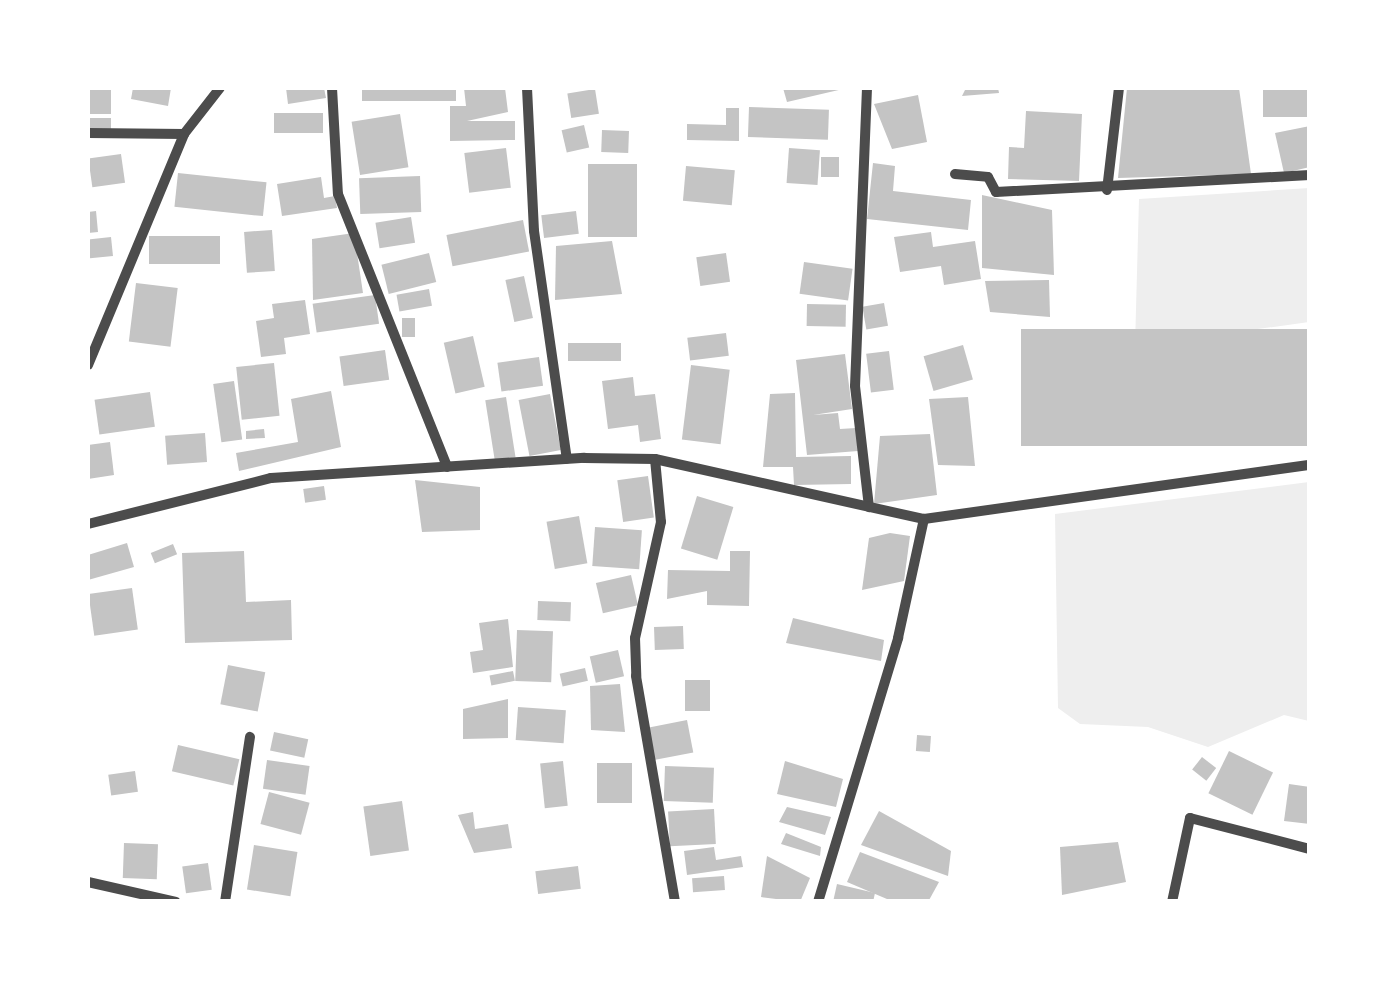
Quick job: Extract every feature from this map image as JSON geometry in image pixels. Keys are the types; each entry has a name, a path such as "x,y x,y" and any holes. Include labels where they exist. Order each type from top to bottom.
{"street":[{"path":"88,365 91,342 184,134 220,88"},
{"path":"332,88 338,194 447,467"},
{"path":"526,88 534,230 567,459"},
{"path":"867,88 855,386 869,507"},
{"path":"1107,190 1119,88"},
{"path":"88,134 184,134"},
{"path":"955,174 988,177 996,192 1107,190 1310,175"},
{"path":"88,524 272,478 567,459 655,459 924,519 1310,465"},
{"path":"655,459 662,522 635,638 636,676 676,902"},
{"path":"818,902 898,638 924,519"},
{"path":"225,902 250,737"},
{"path":"1172,902 1190,818 1310,849"},
{"path":"88,882 176,902"}],"shaded area":[{"path":"1309,188 1309,322 1135,346 1139,199"},
{"path":"1309,482 1309,721 1284,715 1208,747 1148,727 1080,724 1058,708 1055,514"}],"building":[{"path":"88,88 111,88 111,114 88,114"},
{"path":"133,88 171,88 168,106 131,99"},
{"path":"286,88 324,88 326,98 288,104"},
{"path":"362,88 456,88 456,101 362,101"},
{"path":"464,88 505,88 508,112 467,121 515,121 515,140 450,141 450,106 466,106"},
{"path":"783,88 843,88 843,89 787,102"},
{"path":"966,88 998,88 999,93 962,96"},
{"path":"1127,88 1239,88 1251,174 1118,178"},
{"path":"595,89 599,114 571,118 567,93"},
{"path":"1263,89 1310,89 1310,117 1263,117"},
{"path":"918,95 927,142 892,149 874,104"},
{"path":"749,107 829,110 828,140 748,137"},
{"path":"726,108 739,108 739,141 687,140 687,124 726,125"},
{"path":"1026,111 1082,114 1079,181 1008,179 1009,147 1024,148"},
{"path":"274,113 323,113 323,133 274,133"},
{"path":"400,114 408,167 360,175 352,122"},
{"path":"88,118 111,118 111,130 88,130"},
{"path":"584,125 589,147 567,153 562,130"},
{"path":"1310,126 1310,167 1284,173 1275,133"},
{"path":"602,130 629,131 628,153 601,152"},
{"path":"506,148 511,188 469,193 464,153"},
{"path":"789,148 820,150 817,185 787,183"},
{"path":"121,154 125,183 92,187 88,159"},
{"path":"821,157 839,157 839,177 821,177"},
{"path":"873,163 895,166 893,191 971,200 968,230 867,219"},
{"path":"588,164 637,164 637,237 588,237"},
{"path":"686,166 735,170 732,205 683,201"},
{"path":"178,173 267,182 263,216 174,207"},
{"path":"420,176 421,212 360,214 359,178"},
{"path":"321,177 324,198 335,196 337,208 282,216 277,184"},
{"path":"982,195 1052,210 1054,275 982,268"},
{"path":"96,211 98,232 88,233 88,212"},
{"path":"576,211 579,234 544,238 541,215"},
{"path":"411,217 415,243 380,248 375,223"},
{"path":"523,220 529,251 453,266 446,235"},
{"path":"272,230 275,271 247,273 244,232"},
{"path":"931,232 933,247 975,241 981,279 944,285 941,266 900,272 894,237"},
{"path":"354,233 363,293 313,300 312,239"},
{"path":"149,236 220,236 220,264 149,264"},
{"path":"111,237 113,256 90,258 88,239"},
{"path":"612,241 622,294 555,300 556,246"},
{"path":"429,253 436,282 389,294 381,265"},
{"path":"726,253 730,282 700,286 696,257"},
{"path":"804,262 853,269 848,301 800,294"},
{"path":"524,276 533,318 514,322 505,280"},
{"path":"1049,280 1050,317 990,312 985,281"},
{"path":"136,283 178,288 170,347 129,342"},
{"path":"429,289 432,306 399,311 397,295"},
{"path":"375,295 379,324 317,332 313,304"},
{"path":"305,300 310,334 284,338 286,354 261,357 256,321 274,318 272,304"},
{"path":"884,303 888,326 866,329 862,307"},
{"path":"807,304 846,305 846,327 807,326"},
{"path":"402,318 415,318 415,337 402,337"},
{"path":"1021,329 1310,329 1310,446 1021,446"},
{"path":"726,333 729,356 690,361 687,338"},
{"path":"473,336 485,387 455,393 444,343"},
{"path":"568,343 621,343 621,361 568,361"},
{"path":"963,345 973,380 934,391 924,356"},
{"path":"385,350 389,380 344,386 339,356"},
{"path":"889,351 894,390 871,393 866,354"},
{"path":"845,354 852,409 813,415 838,413 840,429 856,428 858,451 807,455 796,360"},
{"path":"539,357 543,386 501,392 497,363"},
{"path":"274,363 280,416 242,420 236,367"},
{"path":"691,365 730,370 721,444 682,439"},
{"path":"633,377 635,396 655,394 661,439 640,442 638,425 608,429 602,381"},
{"path":"234,381 242,439 221,442 213,384"},
{"path":"331,391 341,447 239,471 236,453 298,442 291,399"},
{"path":"150,392 155,427 99,434 95,400"},
{"path":"795,393 796,457 851,456 851,484 794,485 793,467 763,467 770,394"},
{"path":"550,394 561,450 529,456 519,400"},
{"path":"506,397 516,457 495,461 485,400"},
{"path":"968,397 975,466 938,465 929,399"},
{"path":"264,429 265,438 246,439 246,431"},
{"path":"205,433 207,462 167,465 165,436"},
{"path":"930,434 937,495 874,504 880,436"},
{"path":"110,442 114,475 88,479 88,445"},
{"path":"648,476 654,518 623,522 617,480"},
{"path":"415,480 480,487 480,530 422,532"},
{"path":"324,486 326,500 305,503 303,489"},
{"path":"697,496 733,507 717,560 681,549"},
{"path":"579,516 587,563 555,569 547,522"},
{"path":"595,527 642,530 639,569 592,566"},
{"path":"890,533 910,536 904,581 862,590 869,538"},
{"path":"127,543 134,567 88,580 88,555"},
{"path":"173,544 177,554 155,563 151,553"},
{"path":"244,551 246,602 291,600 292,640 185,643 182,553"},
{"path":"730,551 750,551 749,606 707,605 707,591 667,599 668,570 730,571"},
{"path":"631,575 638,605 603,613 596,583"},
{"path":"132,588 138,630 94,636 88,594"},
{"path":"538,601 571,602 570,621 537,620"},
{"path":"793,618 884,640 881,661 786,643"},
{"path":"508,619 513,667 473,673 470,652 483,650 479,623"},
{"path":"683,626 684,649 655,650 654,627"},
{"path":"517,630 553,631 551,682 515,681"},
{"path":"618,650 624,676 596,683 590,657"},
{"path":"228,665 265,672 258,712 220,704"},
{"path":"585,668 588,681 563,687 560,674"},
{"path":"513,671 515,681 491,685 489,676"},
{"path":"685,680 710,680 710,711 685,711"},
{"path":"620,684 625,732 591,730 590,686"},
{"path":"508,699 508,738 463,739 463,709"},
{"path":"518,707 566,710 564,743 516,740"},
{"path":"687,720 693,752 654,760 648,728"},
{"path":"274,732 308,739 304,758 270,751"},
{"path":"917,735 931,736 930,752 916,751"},
{"path":"178,745 239,759 233,785 172,771"},
{"path":"1229,751 1273,772 1252,815 1208,793"},
{"path":"1202,757 1216,768 1206,781 1192,770"},
{"path":"267,760 310,766 306,795 263,789"},
{"path":"563,761 568,806 545,808 540,763"},
{"path":"785,761 843,779 836,807 777,794"},
{"path":"597,763 632,763 632,803 597,803"},
{"path":"665,766 714,768 713,803 664,801"},
{"path":"135,771 138,792 111,796 108,775"},
{"path":"1289,784 1310,787 1310,824 1284,821"},
{"path":"269,792 310,803 301,835 260,824"},
{"path":"402,801 409,851 370,856 363,806"},
{"path":"787,807 831,817 825,835 779,822"},
{"path":"714,809 716,844 670,846 668,811"},
{"path":"879,811 951,851 948,876 861,845"},
{"path":"473,812 475,829 508,824 512,848 474,853 458,815"},
{"path":"786,833 821,847 820,856 781,844"},
{"path":"1118,842 1126,882 1062,895 1060,847"},
{"path":"124,843 158,844 157,879 123,878"},
{"path":"254,845 297,852 290,896 247,889"},
{"path":"714,847 716,860 741,856 743,867 687,875 684,851"},
{"path":"860,852 939,882 928,902 894,902 847,882"},
{"path":"767,856 810,878 800,902 761,897"},
{"path":"208,863 212,890 186,893 182,867"},
{"path":"578,866 581,889 538,894 535,871"},
{"path":"724,876 725,890 693,892 692,878"},
{"path":"837,884 875,893 873,902 833,902"}]}
